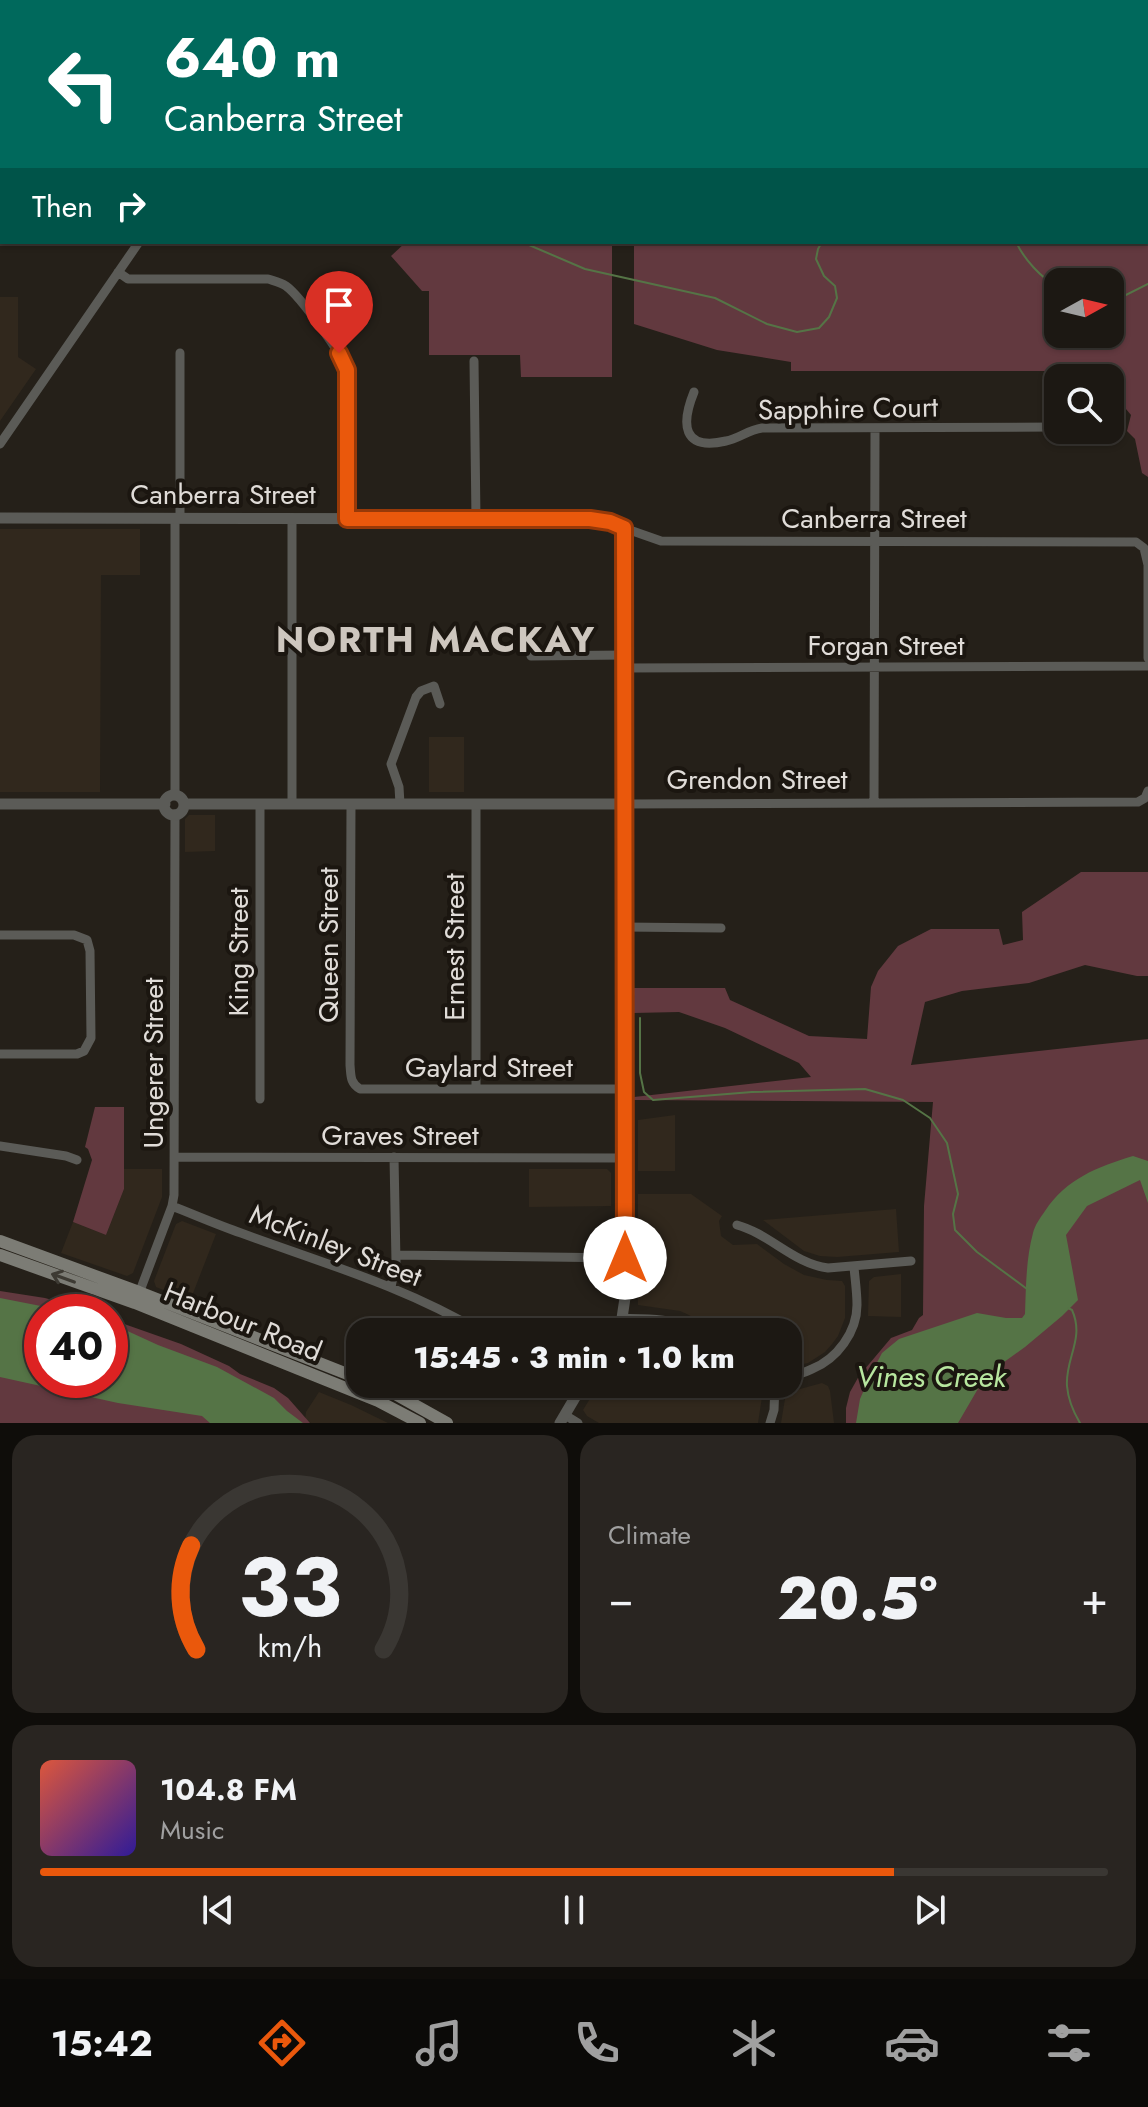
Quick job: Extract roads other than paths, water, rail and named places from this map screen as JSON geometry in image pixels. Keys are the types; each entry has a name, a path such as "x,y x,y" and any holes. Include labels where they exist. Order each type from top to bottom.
{"main road":[{"name":"Harbour Road","path":"0,1241 378,1401 420,1423"},
{"name":"Harbour Road","path":"0,1255 137,1298 346,1374"},
{"path":"401,1398 447,1423"}],"street":[{"path":"0,444 138,244"},
{"path":"118,272 128,279 268,279 283,283 292,292 339,353 347,370 347,519"},
{"path":"175,795 180,353"},
{"path":"474,361 476,519"},
{"name":"Sapphire Court","path":"694,392 687,409 687,430 698,442 725,441 762,428 1044,427"},
{"path":"874,803 875,429"},
{"name":"Canberra Street","path":"0,518 590,519 610,522 661,541 1126,541 1136,542 1144,548 1148,588"},
{"path":"292,518 292,804"},
{"path":"622,1318 625,1258 624,528"},
{"path":"1148,588 1148,658"},
{"name":"Forgan Street","path":"531,656 624,662 875,667 1148,666"},
{"path":"439,675 434,686 440,704"},
{"path":"400,804 399,787 391,764 393,757 416,697 421,691 434,686"},
{"name":"Grendon Street","path":"184,804 1138,802 1145,798 1148,791"},
{"path":"175,795 184,804 182,810 175,814 169,812 165,804 167,798 175,795"},
{"path":"0,804 165,804"},
{"name":"King Street","path":"260,804 260,1099"},
{"name":"Queen Street","path":"351,804 350,1065 351,1080 355,1086"},
{"name":"Ernest Street","path":"476,804 476,1089"},
{"name":"Ungerer Street","path":"137,1298 172,1206 175,1157 175,814"},
{"path":"623,927 721,928"},
{"path":"0,935 74,935 87,940 90,951 91,1038 84,1051 77,1054 0,1054"},
{"name":"Gaylard Street","path":"355,1086 360,1089 624,1089"},
{"path":"0,1146 77,1160"},
{"name":"Graves Street","path":"175,1157 624,1158"},
{"path":"391,1287 396,1255 394,1157"},
{"name":"McKinley Street","path":"172,1206 356,1273 431,1304 456,1318"},
{"path":"737,1225 763,1235 815,1267 854,1267 911,1261"},
{"path":"396,1255 625,1258"},
{"path":"802,1373 812,1370 835,1354 847,1340 856,1317 854,1267"},
{"path":"572,1398 562,1419 578,1423"},
{"path":"770,1423 774,1398"}],"water":[{"name":"Vines Creek","path":"1133,1156 1148,1161 1148,1203 1140,1180 1087,1206 1066,1235 1078,1300 1025,1347 986,1375 958,1423 856,1423 860,1399 871,1374 882,1353 899,1339 977,1313 1022,1318 1025,1314 1031,1243 1041,1216 1073,1182"},
{"path":"0,1298 24,1303 24,1382 0,1377"},
{"path":"128,1331 217,1367 274,1398 303,1423 210,1423 202,1416 95,1398 128,1398"}],"waterway":[{"path":"527,244 585,269 715,298 767,324 797,332 819,328 829,317 837,298 835,286 824,276 816,259 821,244"},
{"path":"1017,244 1044,278"},
{"path":"1124,296 1148,284"},
{"path":"640,1018 640,1073 644,1092 653,1100 752,1092 865,1089 903,1100 930,1118 947,1143 958,1194 953,1214 955,1230 977,1252 1027,1289"},
{"name":"Vines Creek","path":"1068,1308 1072,1310 1075,1320 1076,1339 1067,1386 1080,1423"}],"district":[{"name":"NORTH MACKAY","path":"436,639"}]}
